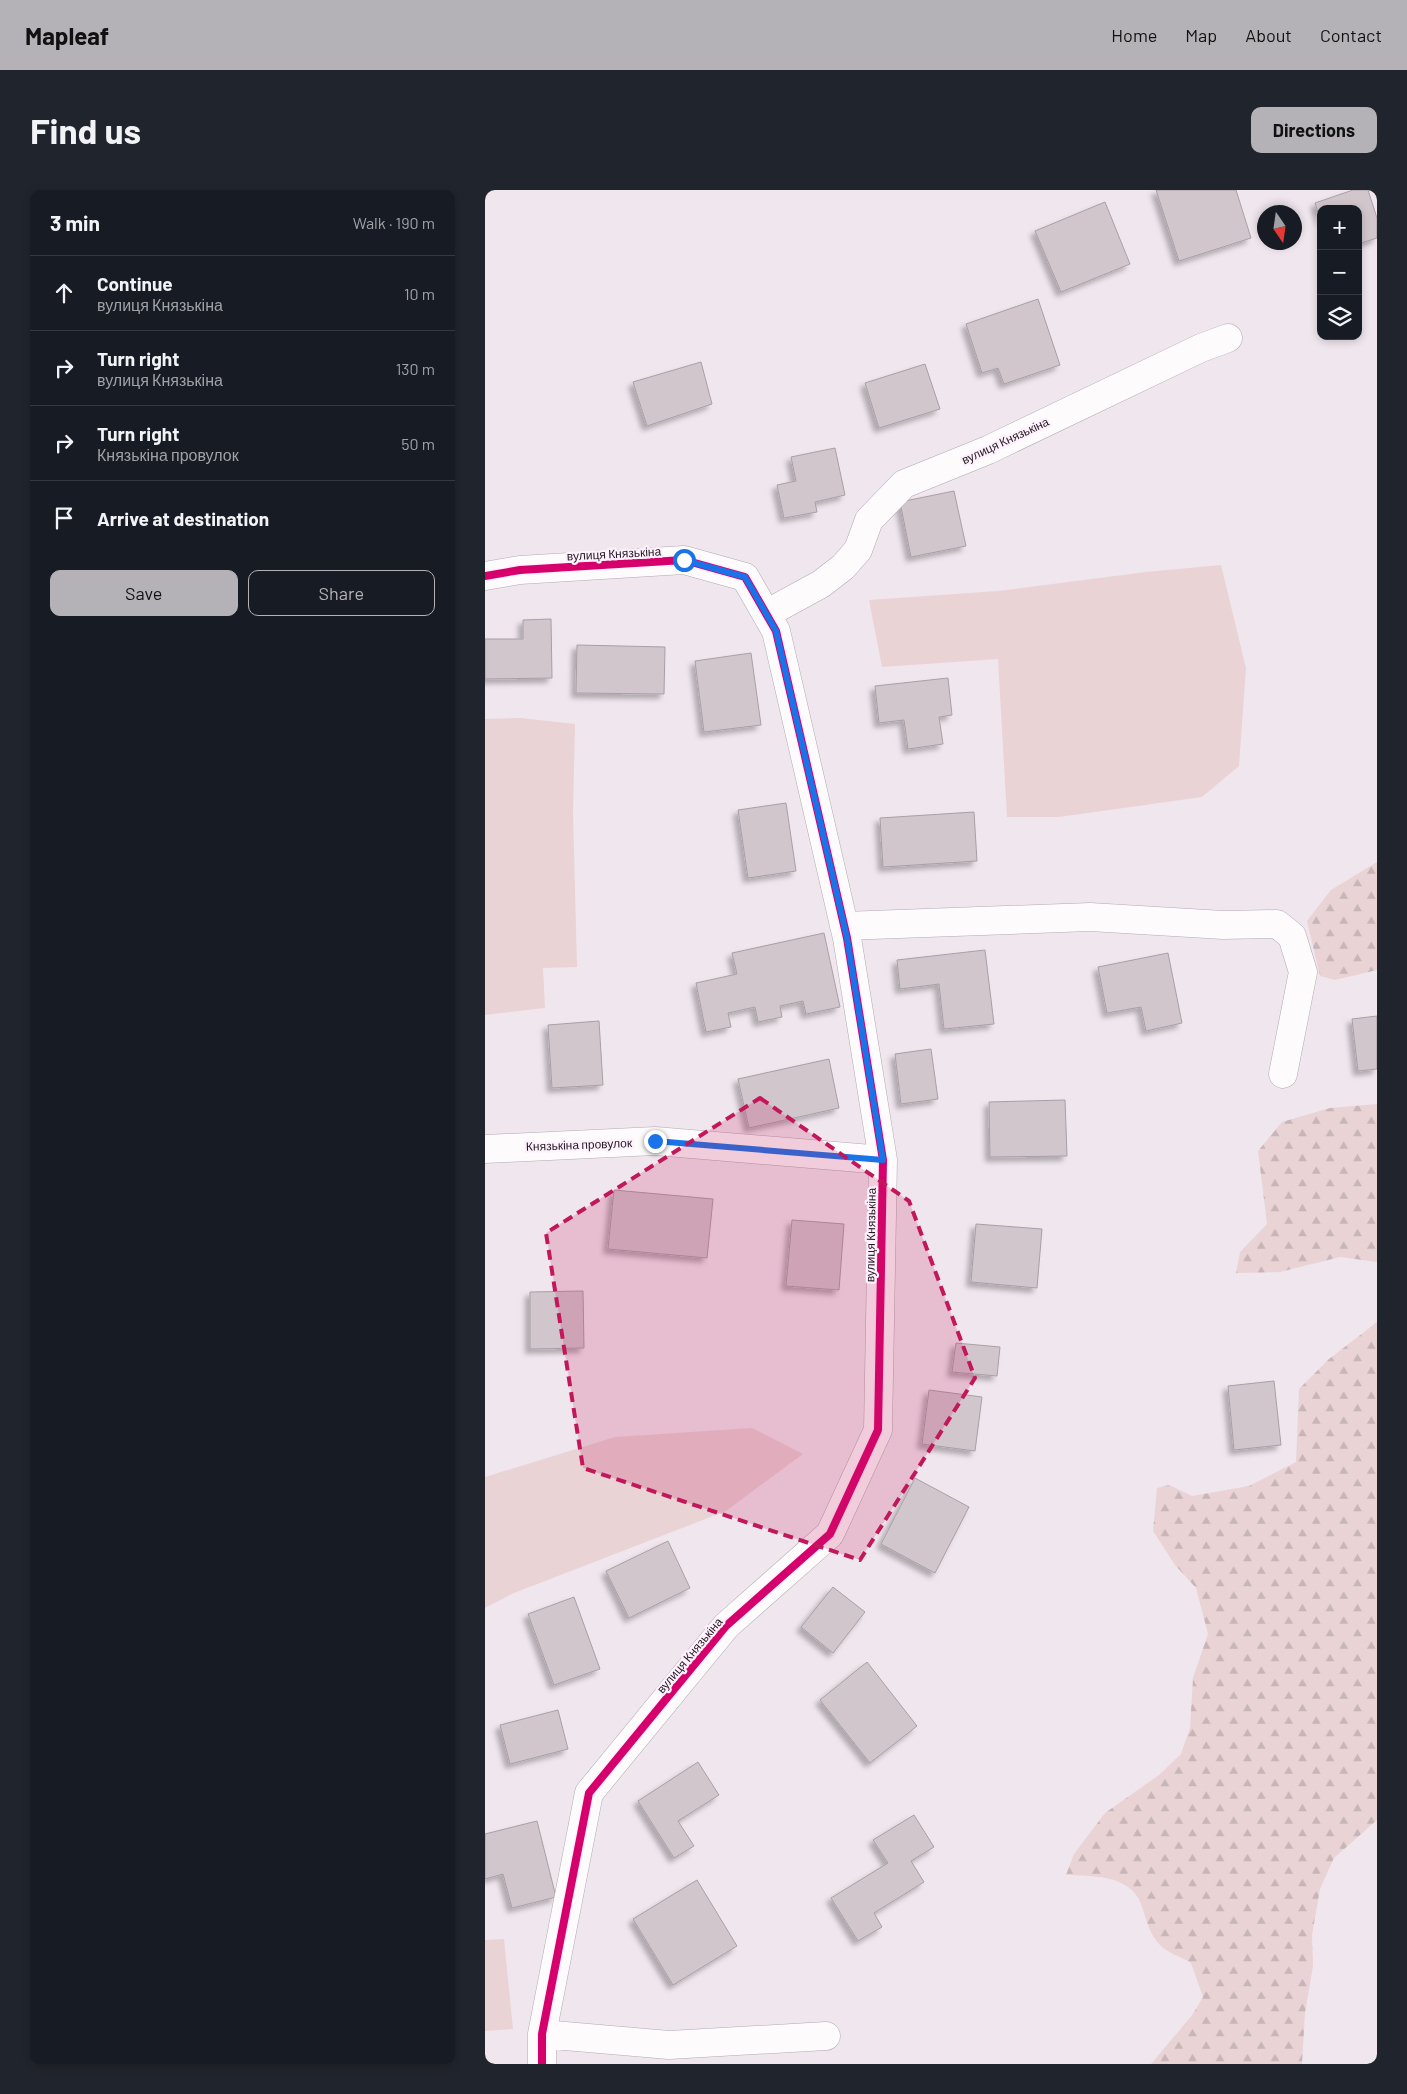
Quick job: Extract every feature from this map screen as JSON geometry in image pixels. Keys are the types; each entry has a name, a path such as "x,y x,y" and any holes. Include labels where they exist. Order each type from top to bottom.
{"street":[{"name":"вулиця Князькіна","path":"766,614 821,584 843,567 857,550 869,520 904,484 988,450 1201,348 1228,338"},
{"name":"вулиця Князькіна","path":"485,576 520,570 684,560 745,577 776,631 844,926 883,1160 879,1430 831,1534 726,1626 589,1793 542,2034 542,2064"},
{"path":"844,926 1090,917 1223,925 1277,924 1292,936 1303,972 1283,1074"},
{"name":"Князькіна провулок","path":"485,1149 655,1141 883,1160"},
{"path":"542,2034 669,2045 826,2036"}],"highlighted area":[{"path":"760,1098 909,1201 975,1378 860,1560 583,1468 546,1233"}],"green space":[{"path":"1221,565 1246,668 1239,766 1202,797 1059,817 1007,817 998,659 882,667 869,600 998,591 1146,572"},
{"path":"521,718 575,724 573,813 577,967 543,968 545,1008 485,1015 485,719"},
{"path":"1377,862 1377,970 1335,980 1320,976 1307,921 1331,890"},
{"path":"1377,1104 1377,1262 1340,1257 1280,1272 1236,1273 1240,1252 1267,1224 1258,1151 1282,1122 1330,1108"},
{"path":"1377,1322 1377,1820 1334,1858 1320,1889 1312,1935 1313,1966 1305,2013 1302,2064 1151,2064 1193,2014 1203,1997 1191,1963 1163,1948 1156,1941 1136,1894 1128,1887 1109,1879 1066,1875 1074,1854 1105,1813 1159,1775 1181,1754 1190,1728 1193,1678 1208,1634 1196,1588 1175,1565 1153,1531 1157,1488 1169,1485 1192,1496 1249,1486 1296,1462 1299,1389 1329,1359"},
{"path":"752,1428 803,1454 726,1511 514,1593 485,1608 485,1477 615,1437"},
{"path":"504,1939 513,2029 485,2031 485,1940"}],"building":[{"path":"1156,190 1236,190 1251,238 1179,261"},
{"path":"1353,190 1368,190 1377,218 1377,238 1362,243 1362,205 1317,205 1317,209 1315,203"},
{"path":"1105,202 1130,264 1061,292 1035,231"},
{"path":"1038,299 1060,365 1004,384 998,368 982,373 966,324"},
{"path":"701,362 712,404 647,426 633,382"},
{"path":"925,364 940,409 879,428 865,383"},
{"path":"835,448 845,495 815,502 817,512 784,518 777,485 796,481 791,457"},
{"path":"954,491 966,546 911,557 900,502"},
{"path":"551,619 552,678 485,679 485,639 523,639 523,620"},
{"path":"577,645 665,647 664,694 576,693"},
{"path":"751,653 761,725 704,732 695,661"},
{"path":"948,678 952,715 939,717 943,744 908,749 904,720 879,723 875,686"},
{"path":"786,803 796,871 748,878 738,810"},
{"path":"974,812 977,861 883,867 880,818"},
{"path":"824,933 840,1007 806,1014 803,1001 780,1006 782,1017 758,1022 755,1007 728,1013 731,1027 706,1032 696,983 737,974 732,953"},
{"path":"985,950 994,1024 944,1029 939,984 900,989 897,960"},
{"path":"1168,953 1182,1023 1146,1031 1141,1007 1107,1013 1098,967"},
{"path":"1377,1016 1377,1069 1358,1071 1352,1019"},
{"path":"599,1021 603,1085 552,1088 548,1025"},
{"path":"931,1049 938,1099 901,1104 895,1054"},
{"path":"829,1059 839,1108 749,1128 738,1079"},
{"path":"1065,1100 1067,1156 990,1157 989,1102"},
{"path":"614,1190 713,1199 707,1258 608,1249"},
{"path":"792,1220 844,1224 839,1290 786,1286"},
{"path":"976,1224 1042,1229 1037,1288 971,1282"},
{"path":"583,1291 584,1348 530,1349 530,1292"},
{"path":"956,1343 1000,1347 997,1376 952,1372"},
{"path":"1274,1381 1281,1445 1234,1450 1228,1386"},
{"path":"929,1390 982,1397 975,1451 922,1444"},
{"path":"915,1478 969,1507 935,1573 881,1544"},
{"path":"668,1541 690,1588 629,1618 606,1571"},
{"path":"833,1587 865,1612 833,1653 801,1627"},
{"path":"574,1597 600,1669 554,1685 528,1614"},
{"path":"867,1662 917,1726 870,1763 820,1700"},
{"path":"558,1710 568,1749 510,1764 500,1725"},
{"path":"698,1762 719,1795 678,1821 694,1846 674,1858 638,1801"},
{"path":"914,1815 934,1847 911,1861 924,1882 874,1913 882,1927 858,1941 831,1898 888,1863 873,1840"},
{"path":"537,1821 556,1897 512,1908 503,1874 485,1879 485,1834"},
{"path":"697,1880 737,1946 673,1985 633,1919"}],"cycle path":[{"path":"485,576 520,570 684,560 745,577 776,631 847,938 883,1160 878,1430 830,1534 726,1626 589,1793 542,2034 542,2064"}],"route":[{"path":"655,1141 883,1160 847,938 776,631 745,577 684,560"}]}
